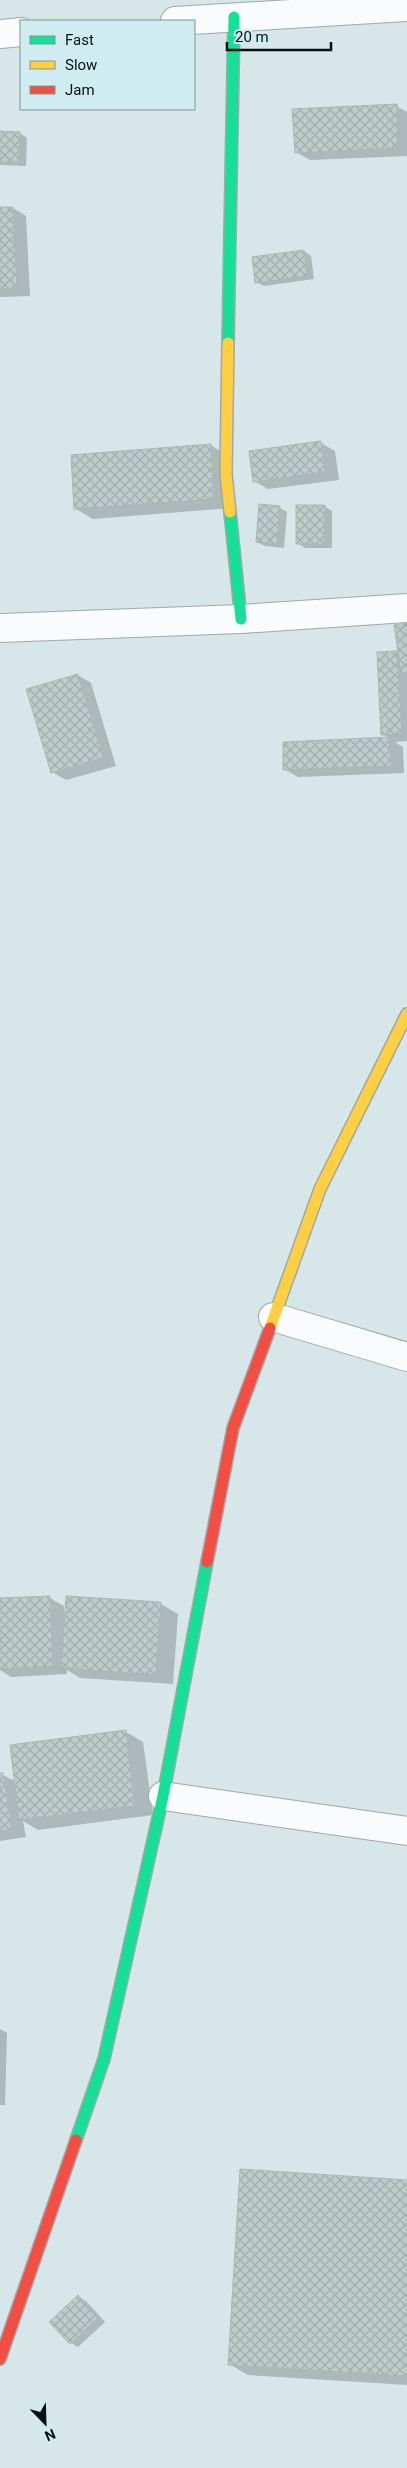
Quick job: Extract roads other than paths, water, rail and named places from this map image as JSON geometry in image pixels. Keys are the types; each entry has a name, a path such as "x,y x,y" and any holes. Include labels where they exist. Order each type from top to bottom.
{"street":[{"path":"190,20 407,7"},
{"path":"234,17 226,474 240,619"},
{"path":"0,34 20,32"},
{"path":"0,628 240,619 407,608"},
{"path":"0,2358 104,2059 163,1796 233,1428 320,1189 407,1014"},
{"path":"273,1317 407,1357"},
{"path":"163,1796 407,1831"}]}
